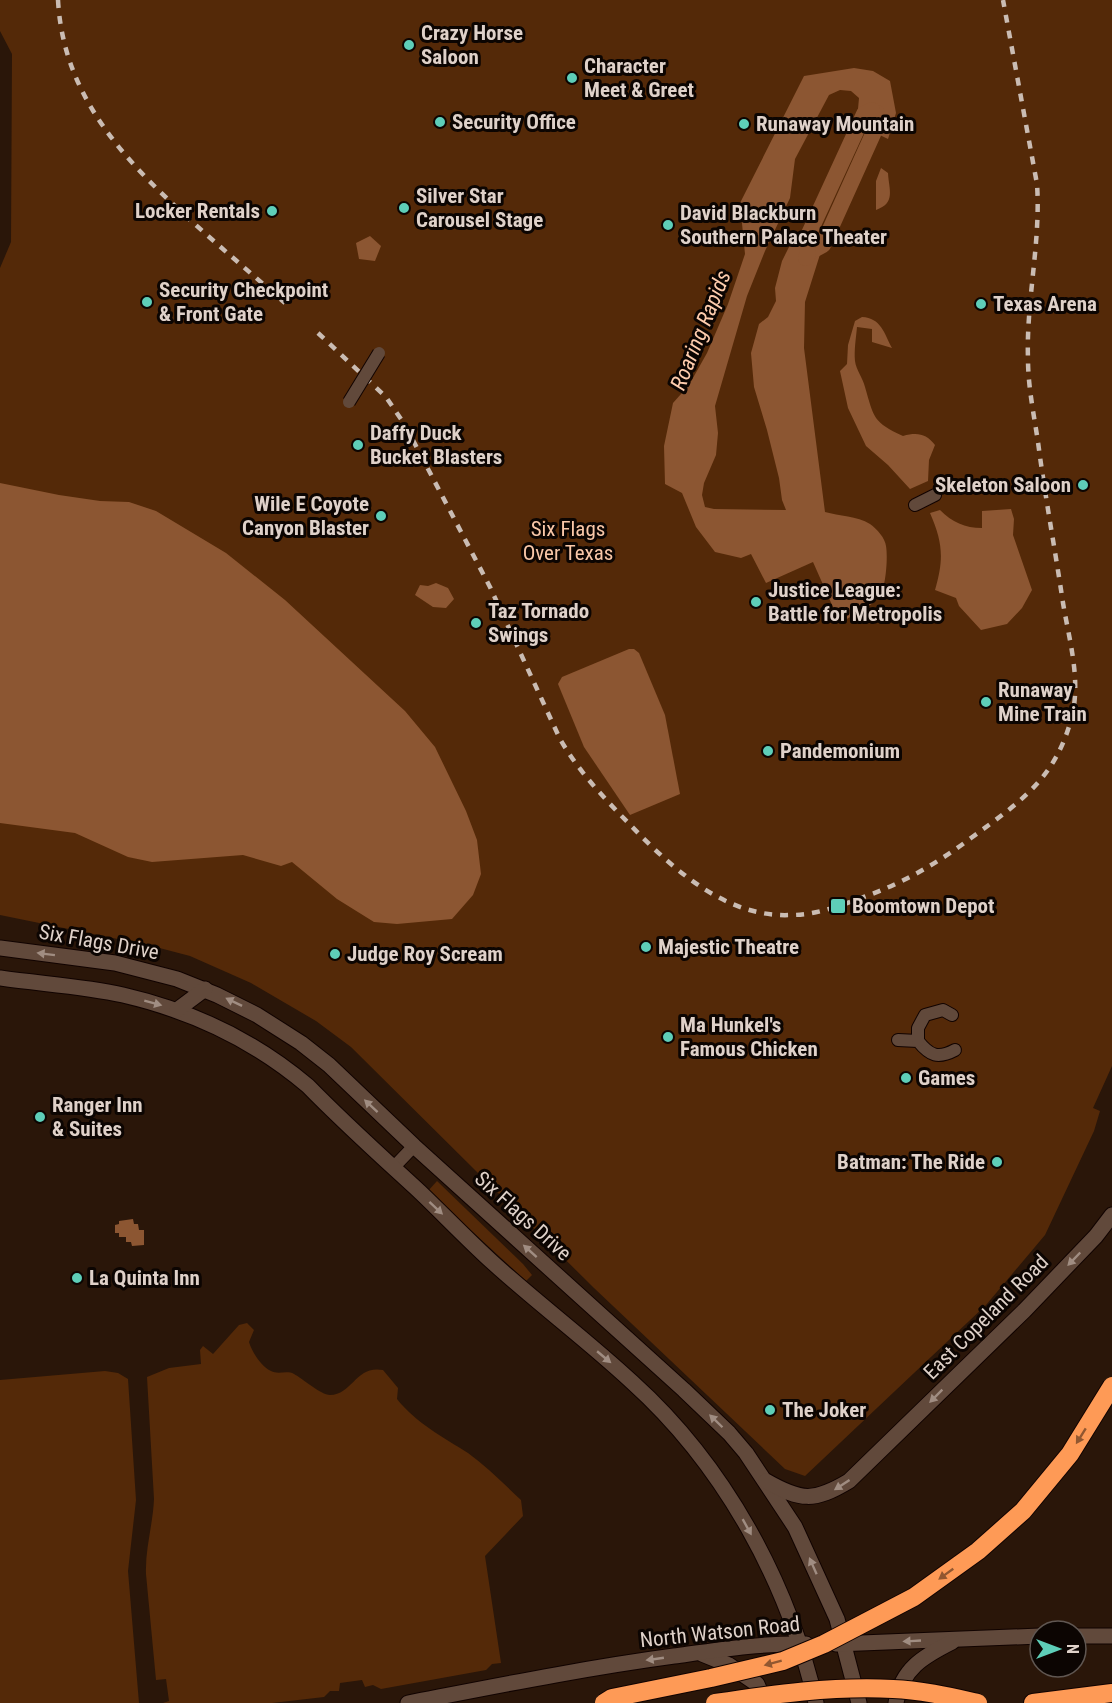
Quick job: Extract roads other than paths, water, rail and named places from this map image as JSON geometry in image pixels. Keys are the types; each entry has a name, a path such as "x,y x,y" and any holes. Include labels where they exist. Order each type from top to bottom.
{"highway":[{"path":"604,1703 612,1698 711,1678 783,1660 824,1644 914,1598 978,1551 1023,1511 1070,1454 1112,1386"},
{"path":"715,1703 839,1688 895,1689 978,1703"},
{"path":"1033,1703 1112,1693"}],"street":[{"path":"349,402 379,354"},
{"path":"915,506 935,495"},
{"name":"Six Flags Drive","path":"0,948 115,963 159,973 205,989 257,1015 315,1053 706,1411 740,1446 795,1527 837,1619 859,1703"},
{"path":"0,978 96,990 131,997 177,1011 225,1031 287,1068 308,1086 491,1261 633,1382 688,1438 716,1477 758,1547 788,1615 816,1703"},
{"path":"177,1011 205,989"},
{"path":"952,1015 944,1010 925,1015 918,1028 918,1041 934,1055 944,1056 955,1050"},
{"path":"898,1040 918,1041"},
{"path":"393,1168 414,1146"},
{"name":"East Copeland Road","path":"763,1479 784,1491 805,1497 830,1492 849,1481 1024,1311 1096,1236 1112,1215"},
{"name":"North Watson Road","path":"408,1703 518,1681 769,1644 844,1644 1028,1636"},
{"path":"1088,1636 1112,1636"},
{"path":"896,1703 902,1682 910,1670 925,1656 957,1639"},
{"path":"698,1653 729,1665 758,1684 765,1703"}],"waterway":[{"name":"Roaring Rapids","path":"806,258 807,238 864,114 872,110"},
{"name":"Roaring Rapids","path":"808,253 823,245 878,123 877,113"}],"railway":[{"path":"58,0 62,34 71,65 100,122 119,147 164,195 285,303"},
{"path":"318,333 386,397 405,425 490,587 560,739 598,790 656,851 708,892 748,910 769,914 807,914 839,906 901,881 930,866 957,848 1005,813 1034,787 1046,773 1065,738 1074,702 1075,673 1029,380 1028,337 1037,228 1037,184 1003,0"}],"place":[{"name":"Crazy Horse Saloon","path":"409,45"},
{"name":"Character Meet & Greet","path":"572,78"},
{"name":"Security Office","path":"440,122"},
{"name":"Runaway Mountain","path":"744,124"},
{"name":"Silver Star Carousel Stage","path":"404,208"},
{"name":"Locker Rentals","path":"272,211"},
{"name":"David Blackburn Southern Palace Theater","path":"668,225"},
{"name":"Security Checkpoint & Front Gate","path":"147,302"},
{"name":"Texas Arena","path":"981,304"},
{"name":"Daffy Duck Bucket Blasters","path":"358,445"},
{"name":"Skeleton Saloon","path":"1083,485"},
{"name":"Wile E Coyote Canyon Blaster","path":"381,516"},
{"name":"Justice League: Battle for Metropolis","path":"756,602"},
{"name":"Taz Tornado Swings","path":"476,623"},
{"name":"Runaway Mine Train","path":"986,702"},
{"name":"Pandemonium","path":"768,751"},
{"name":"Boomtown Depot","path":"838,906"},
{"name":"Majestic Theatre","path":"646,947"},
{"name":"Judge Roy Scream","path":"335,954"},
{"name":"Ma Hunkel's Famous Chicken","path":"668,1037"},
{"name":"Games","path":"906,1078"},
{"name":"Ranger Inn & Suites","path":"40,1117"},
{"name":"Batman: The Ride","path":"997,1162"},
{"name":"La Quinta Inn","path":"77,1278"},
{"name":"The Joker","path":"770,1410"}],"park label":[{"name":"Six Flags Over Texas","path":"568,541"}]}
